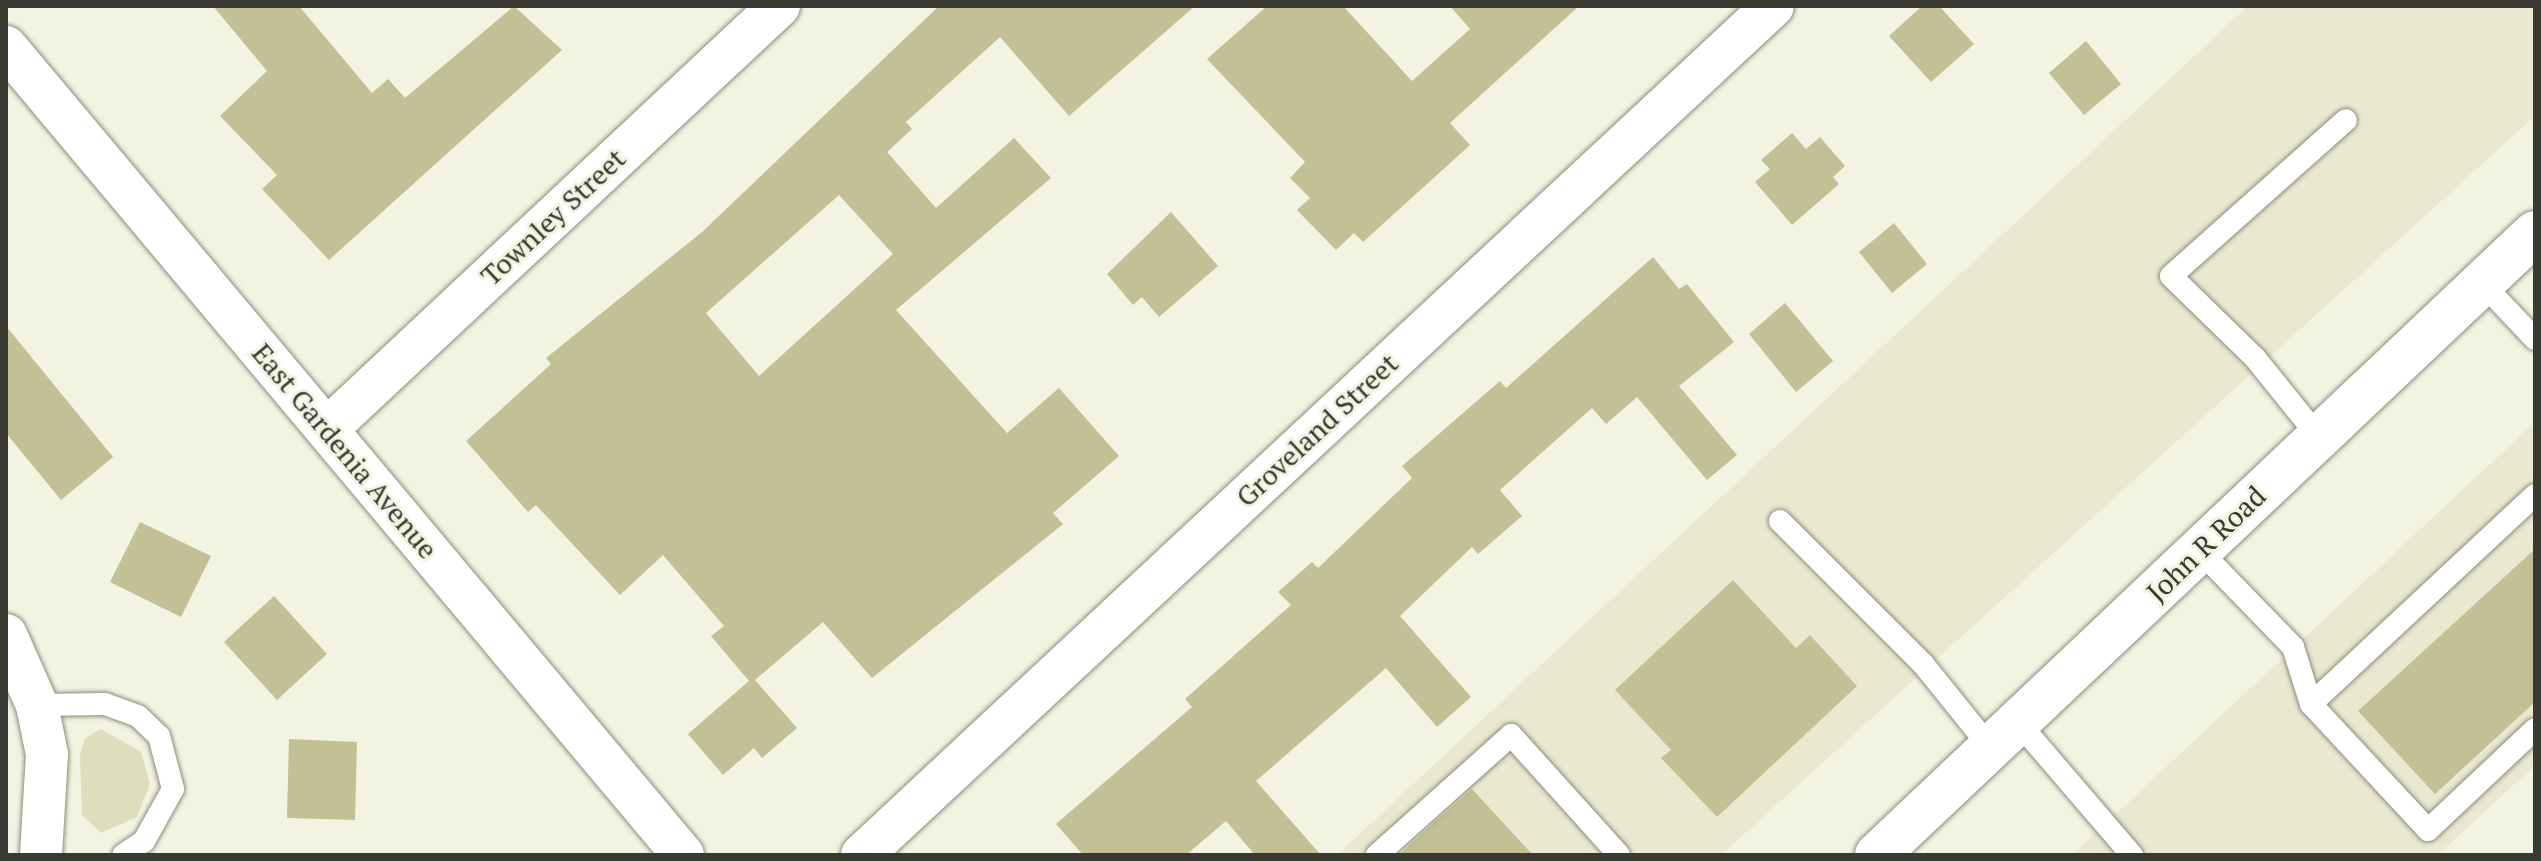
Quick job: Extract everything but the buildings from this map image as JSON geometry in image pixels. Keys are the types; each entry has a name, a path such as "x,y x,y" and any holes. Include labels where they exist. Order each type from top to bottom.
{"main road":[{"name":"John R Road","path":"1877,855 2535,233"}],"street":[{"name":"Townley Street","path":"327,429 779,6"},
{"name":"Groveland Street","path":"862,855 1773,6"},
{"name":"East Gardenia Avenue","path":"6,47 683,855"},
{"path":"6,635 37,705 47,754 41,855"}],"lane":[{"path":"2318,436 2255,358 2171,276 2346,120"},
{"path":"2482,283 2535,339"},
{"path":"2311,704 2535,495"},
{"path":"1780,521 1923,664 2004,734 2132,855"},
{"path":"2200,551 2293,647 2311,704 2428,830 2535,729"},
{"path":"37,705 105,704 138,716 159,736 173,789 144,841 123,855"},
{"path":"1377,855 1511,735 1619,855"}],"shaded area":[{"path":"2248,6 2535,6 2535,116 1721,855 1337,855"},
{"path":"2535,422 2535,765 2438,855 2072,855"},
{"path":"101,729 141,752 150,784 137,817 101,833 82,815 80,755 85,738"}]}
